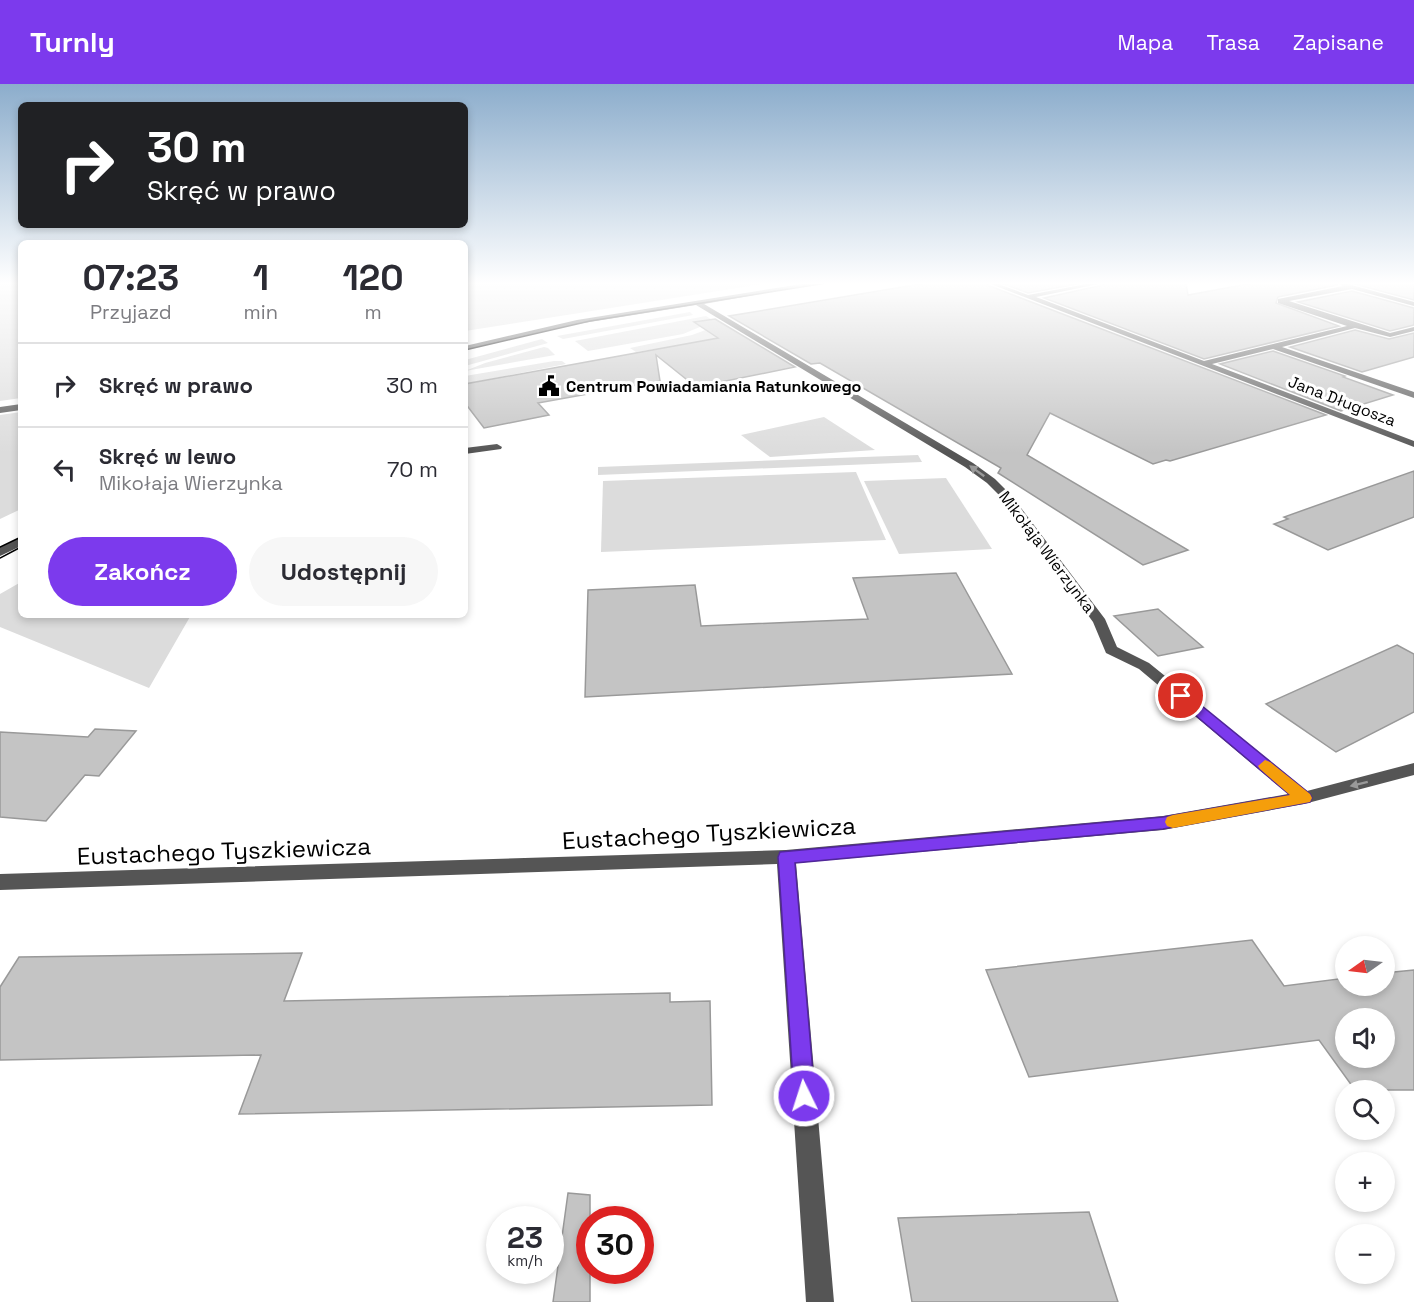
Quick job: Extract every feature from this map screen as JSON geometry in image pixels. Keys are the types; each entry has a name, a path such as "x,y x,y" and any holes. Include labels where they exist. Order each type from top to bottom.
{"street":[{"path":"468,347 499,340"},
{"name":"Mikołaja Wierzynka","path":"759,340 987,478 1008,498 1100,622 1112,650 1144,666 1304,798"},
{"name":"Jana Długosza","path":"1139,340 1414,444"},
{"path":"1202,364 1298,340"},
{"path":"1272,346 1414,395"},
{"path":"0,410 18,407"},
{"path":"468,451 496,447"},
{"path":"0,552 18,543"},
{"name":"Eustachego Tyszkiewicza","path":"0,882 786,857 1163,823 1304,798 1414,770"},
{"path":"786,857 820,1302"}],"shaded area":[{"path":"0,340 18,340 18,398 0,401"},
{"path":"539,340 548,343 468,365 468,359"},
{"path":"581,340 650,340 588,351 575,341"},
{"path":"669,340 716,340 659,350 636,352 630,348"},
{"path":"544,347 555,355 468,370 485,363"},
{"path":"554,361 562,361 566,364 468,383 468,375"},
{"path":"18,412 18,510 0,519 0,415"},
{"path":"824,417 875,450 770,457 741,435"},
{"path":"918,455 922,462 598,475 598,467"},
{"path":"856,472 886,540 601,552 603,481"},
{"path":"946,478 992,549 899,554 864,481"},
{"path":"18,584 18,618 189,618 149,688 0,627 0,594"}],"building":[{"name":"Centrum Powiadamiania Ratunkowego","path":"708,340 750,340 795,367 696,387 656,355 660,381 538,403 549,415 484,428 468,407 468,383"},
{"path":"770,340 1130,340 1326,415 1153,464 1050,413 1027,455 1188,550 1143,565 998,473 1001,468 820,363 811,364"},
{"path":"1154,340 1282,340 1204,359"},
{"path":"1317,340 1414,340 1414,357 1362,372 1290,347"},
{"path":"1273,351 1393,395 1341,411 1220,364"},
{"path":"1414,471 1414,517 1328,550 1274,524 1288,519 1284,517"},
{"path":"956,573 1012,674 585,697 588,590 695,585 701,626 868,619 853,578"},
{"path":"1158,609 1203,647 1158,656 1114,616"},
{"path":"1397,645 1414,654 1414,712 1336,752 1266,704"},
{"path":"95,729 136,731 99,776 85,775 46,821 0,817 0,732 88,737"},
{"path":"1252,940 1284,986 1335,979 1335,996 1395,996 1395,972 1414,970 1414,1090 1395,1090 1395,1080 1348,1080 1339,1068 1395,1068 1395,1008 1335,1008 1335,1062 1319,1040 1029,1077 986,970"},
{"path":"302,953 284,1001 670,993 670,1002 710,1001 712,1105 239,1114 261,1055 0,1060 0,987 19,957"},
{"path":"568,1193 590,1195 590,1206 576,1206 576,1284 590,1284 590,1302 553,1302 555,1284 564,1284 564,1222"},
{"path":"1089,1212 1118,1302 912,1302 898,1218"}],"tram line":[{"path":"468,349 509,340"},
{"path":"0,547 18,538"},
{"path":"0,558 18,549"}],"slow traffic":[{"path":"1173,822 1304,798 1265,766"}],"place":[{"name":"Centrum Powiadamiania Ratunkowego","path":"549,386"}],"route":[{"path":"804,1096 786,857 1163,823 1304,798 1181,696"}]}
